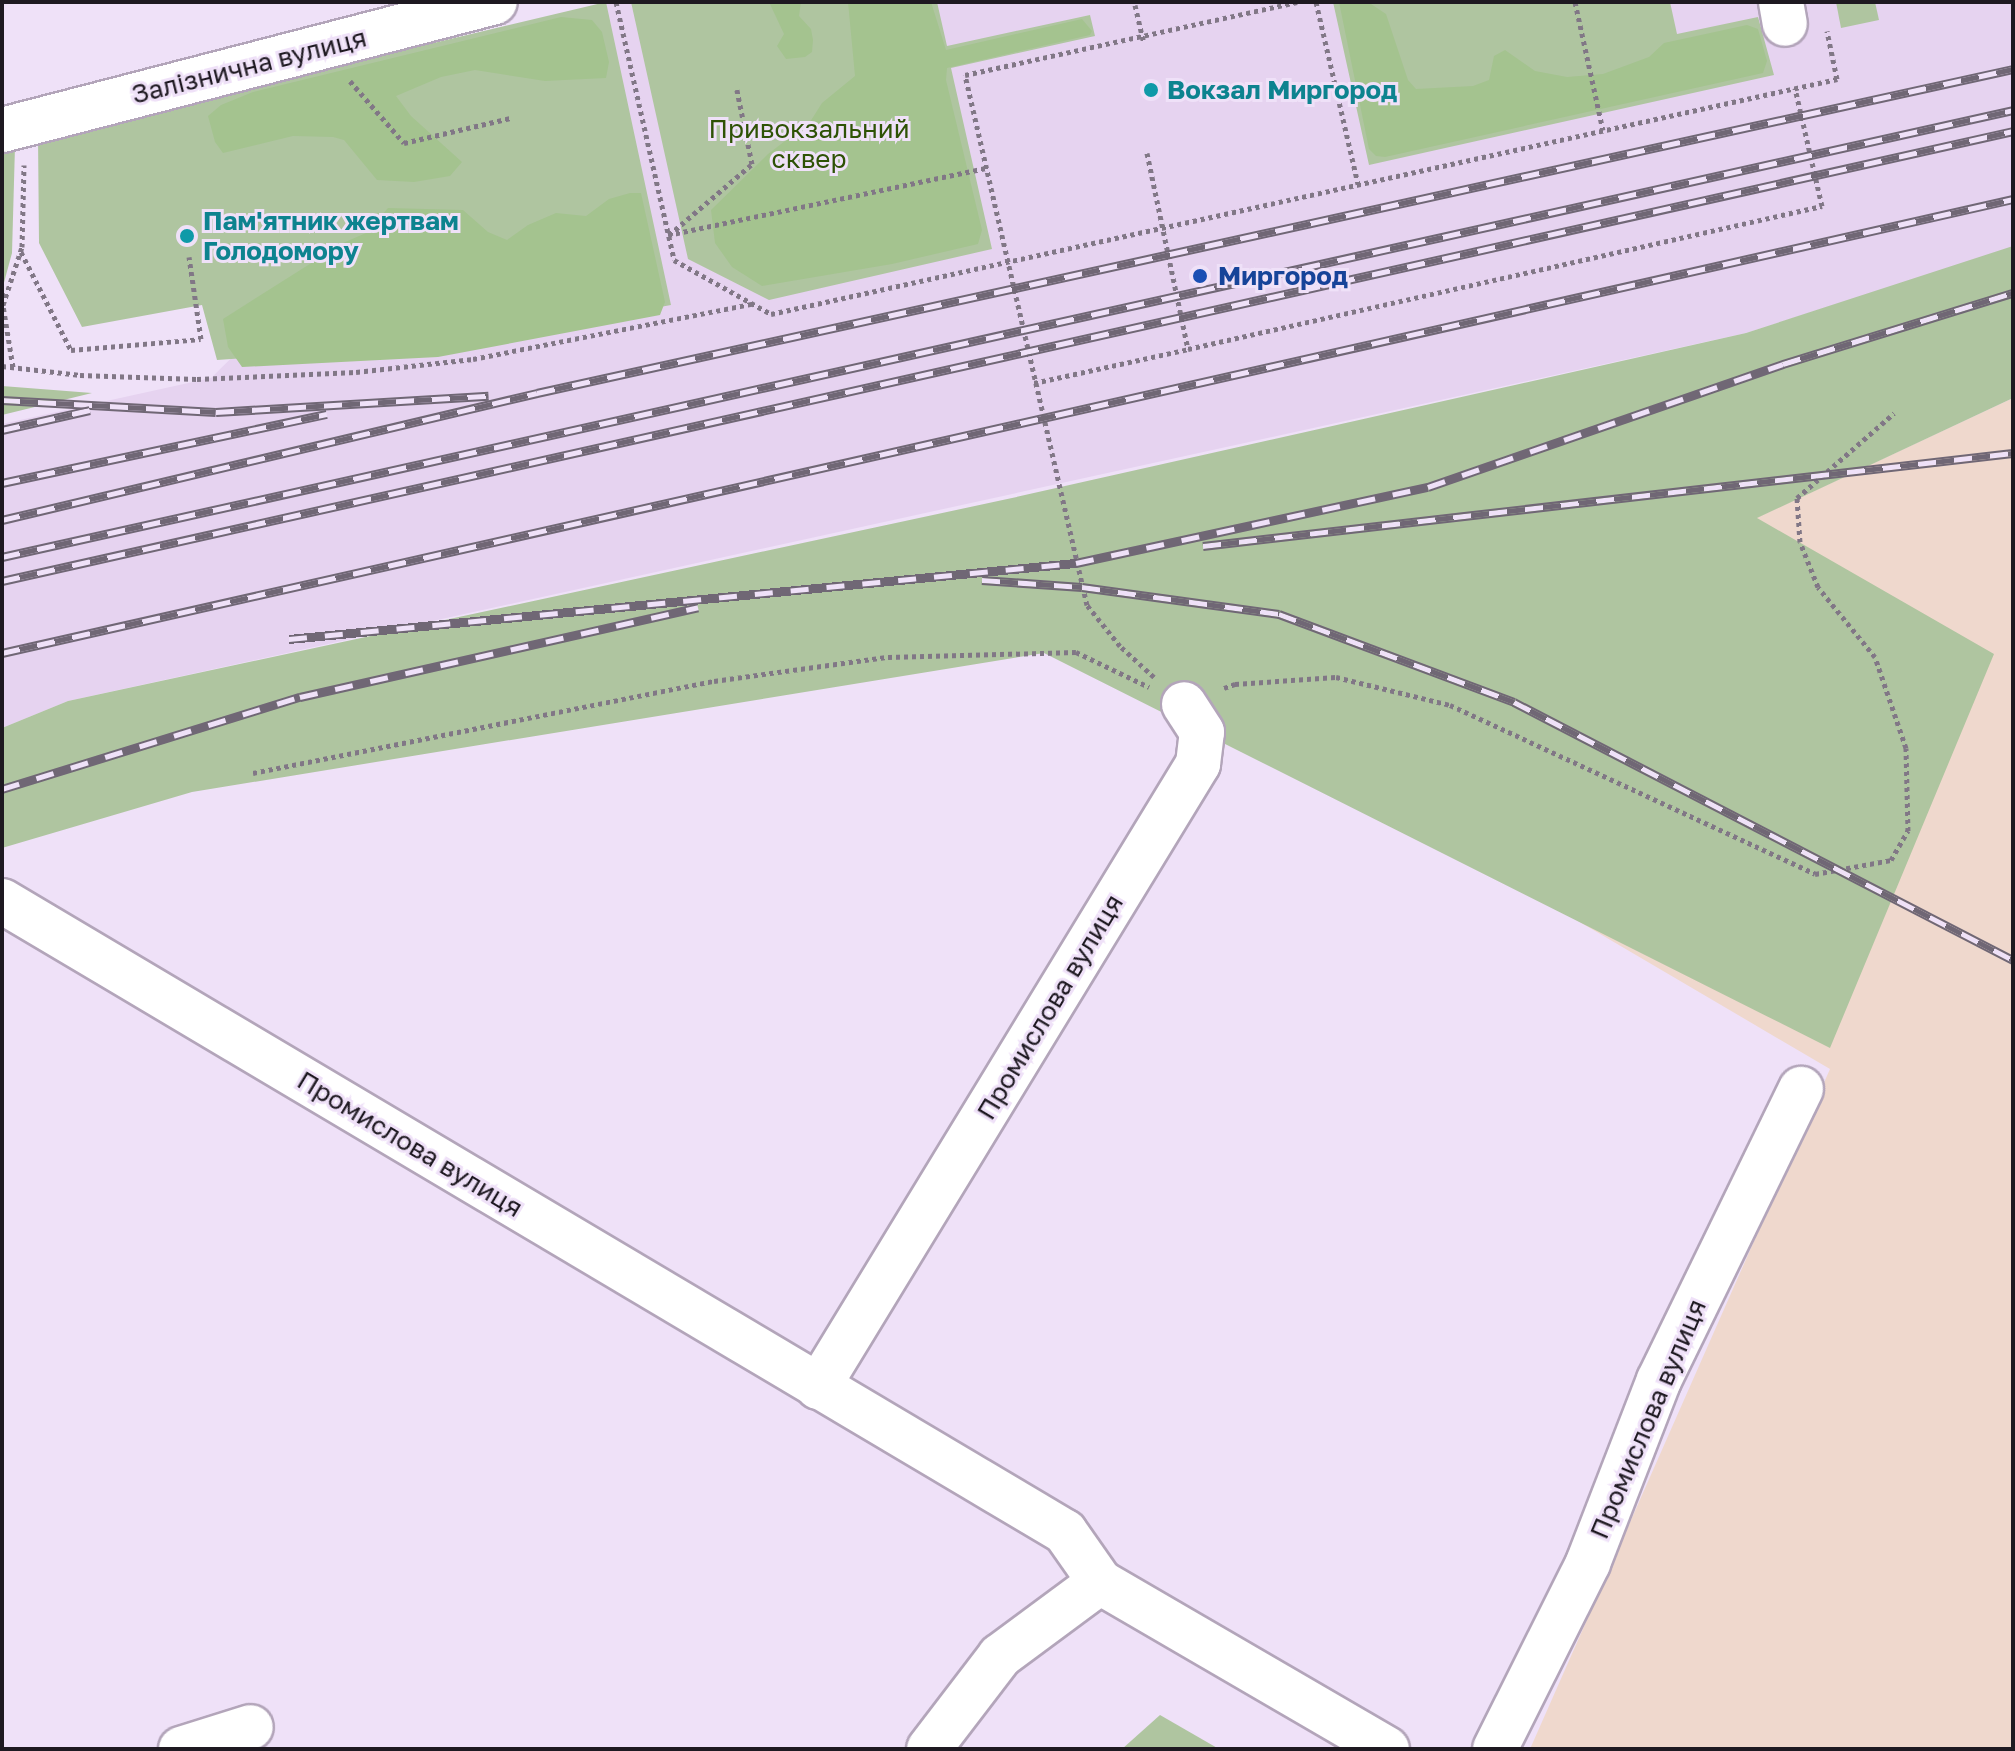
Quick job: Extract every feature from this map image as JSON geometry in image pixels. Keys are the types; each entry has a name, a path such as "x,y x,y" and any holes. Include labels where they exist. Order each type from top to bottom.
{"street":[{"name":"Залізнична вулиця","path":"14,126 495,2"},
{"name":"Промислова вулиця","path":"818,1387 1198,764 1202,732 1184,704"},
{"name":"Промислова вулиця","path":"2,901 1065,1532 1100,1582 1387,1749"},
{"name":"Промислова вулиця","path":"1495,1749 1588,1563 1659,1380 1801,1089"},
{"path":"929,1749 1000,1656 1100,1582"},
{"path":"181,1749 251,1727"}],"path":[{"path":"616,2 674,260 771,314 1795,88 1822,206 1034,383"},
{"path":"1184,704 1120,646 1087,605 965,75 1297,2"},
{"path":"1316,2 1358,184"},
{"path":"1575,2 1603,130"},
{"path":"1135,5 1142,38"},
{"path":"320,47 404,143 511,118"},
{"path":"668,235 752,164 737,90"},
{"path":"13,367 3,305 21,252 14,126"},
{"path":"1147,153 1188,349"},
{"path":"668,235 986,168"},
{"path":"21,252 71,350 201,339 189,257"},
{"path":"2,366 80,375 197,379 356,372 473,359 753,304"},
{"path":"253,773 714,681 888,657 1076,652 1184,704 1235,684 1336,677 1450,705 1815,874 1891,860 1908,831 1906,748 1875,657 1818,587 1800,542 1797,498 1894,413"}],"shaded area":[{"path":"608,2 2013,2 2013,248 1746,333 68,701 2,728 2,424 211,378 589,6"},
{"path":"2013,398 2013,1749 1530,1749 1830,1069 1246,726 1756,518"}],"green space":[{"path":"606,2 671,305 467,342 217,360 202,305 82,327 39,243 38,137"},
{"name":"Привокзальний сквер","path":"631,2 937,2 947,46 1090,15 1095,36 951,68 992,249 769,300 688,259"},
{"path":"769,2 801,2 799,16 811,29 812,52 805,57 786,59 777,46 784,34"},
{"path":"848,2 931,2 946,50 1082,19 1092,31 1090,35 947,68 946,80 982,230 978,244 892,264 762,286 732,267 715,243 711,210 768,154 810,122 822,103 855,76"},
{"path":"1333,2 1670,2 1677,34 1758,17 1774,75 1369,165"},
{"path":"1339,2 1368,2 1386,14 1408,80 1416,89 1473,86 1489,80 1494,56 1505,50 1535,71 1567,77 1603,74 1649,57 1664,43 1747,25 1758,29 1767,61 1763,73 1385,157 1376,156 1369,149"},
{"path":"1836,2 1875,2 1879,20 1841,28"},
{"path":"561,17 592,20 602,32 609,62 606,78 545,81 475,70 441,77 396,96 411,116 462,162 450,176 414,182 377,180 344,140 333,137 293,136 223,153 215,142 208,116 221,105 253,92"},
{"path":"15,146 12,253 2,290 2,149"},
{"path":"641,193 665,302 660,315 438,357 242,367 228,347 223,319 343,243 366,233 388,208 463,210 488,232 507,240 528,225 556,213 586,216 609,199"},
{"path":"2013,246 2013,398 1757,518 1994,654 1830,1048 1044,653 192,792 2,848 2,728 68,701 1012,498 1746,333"},
{"path":"2,386 92,393 2,415"},
{"path":"1160,1715 1219,1749 1122,1749"}],"railway":[{"path":"2,520 537,393 2013,69"},
{"path":"2,557 2013,110"},
{"path":"2,581 2013,131"},
{"path":"2,653 2013,199"},
{"path":"289,639 1076,563 1428,487 1783,364 2013,293"},
{"path":"2,400 216,412 489,396"},
{"path":"2,430 90,410"},
{"path":"2,483 327,414"},
{"path":"1203,546 2013,453"},
{"path":"982,580 1082,587 1279,614 1514,702 2013,960"},
{"path":"2,789 300,697 698,607"}],"place":[{"name":"Вокзал Миргород","path":"1151,90"},
{"name":"Пам'ятник жертвам Голодомору","path":"187,236"},
{"name":"Миргород","path":"1200,276"}]}
